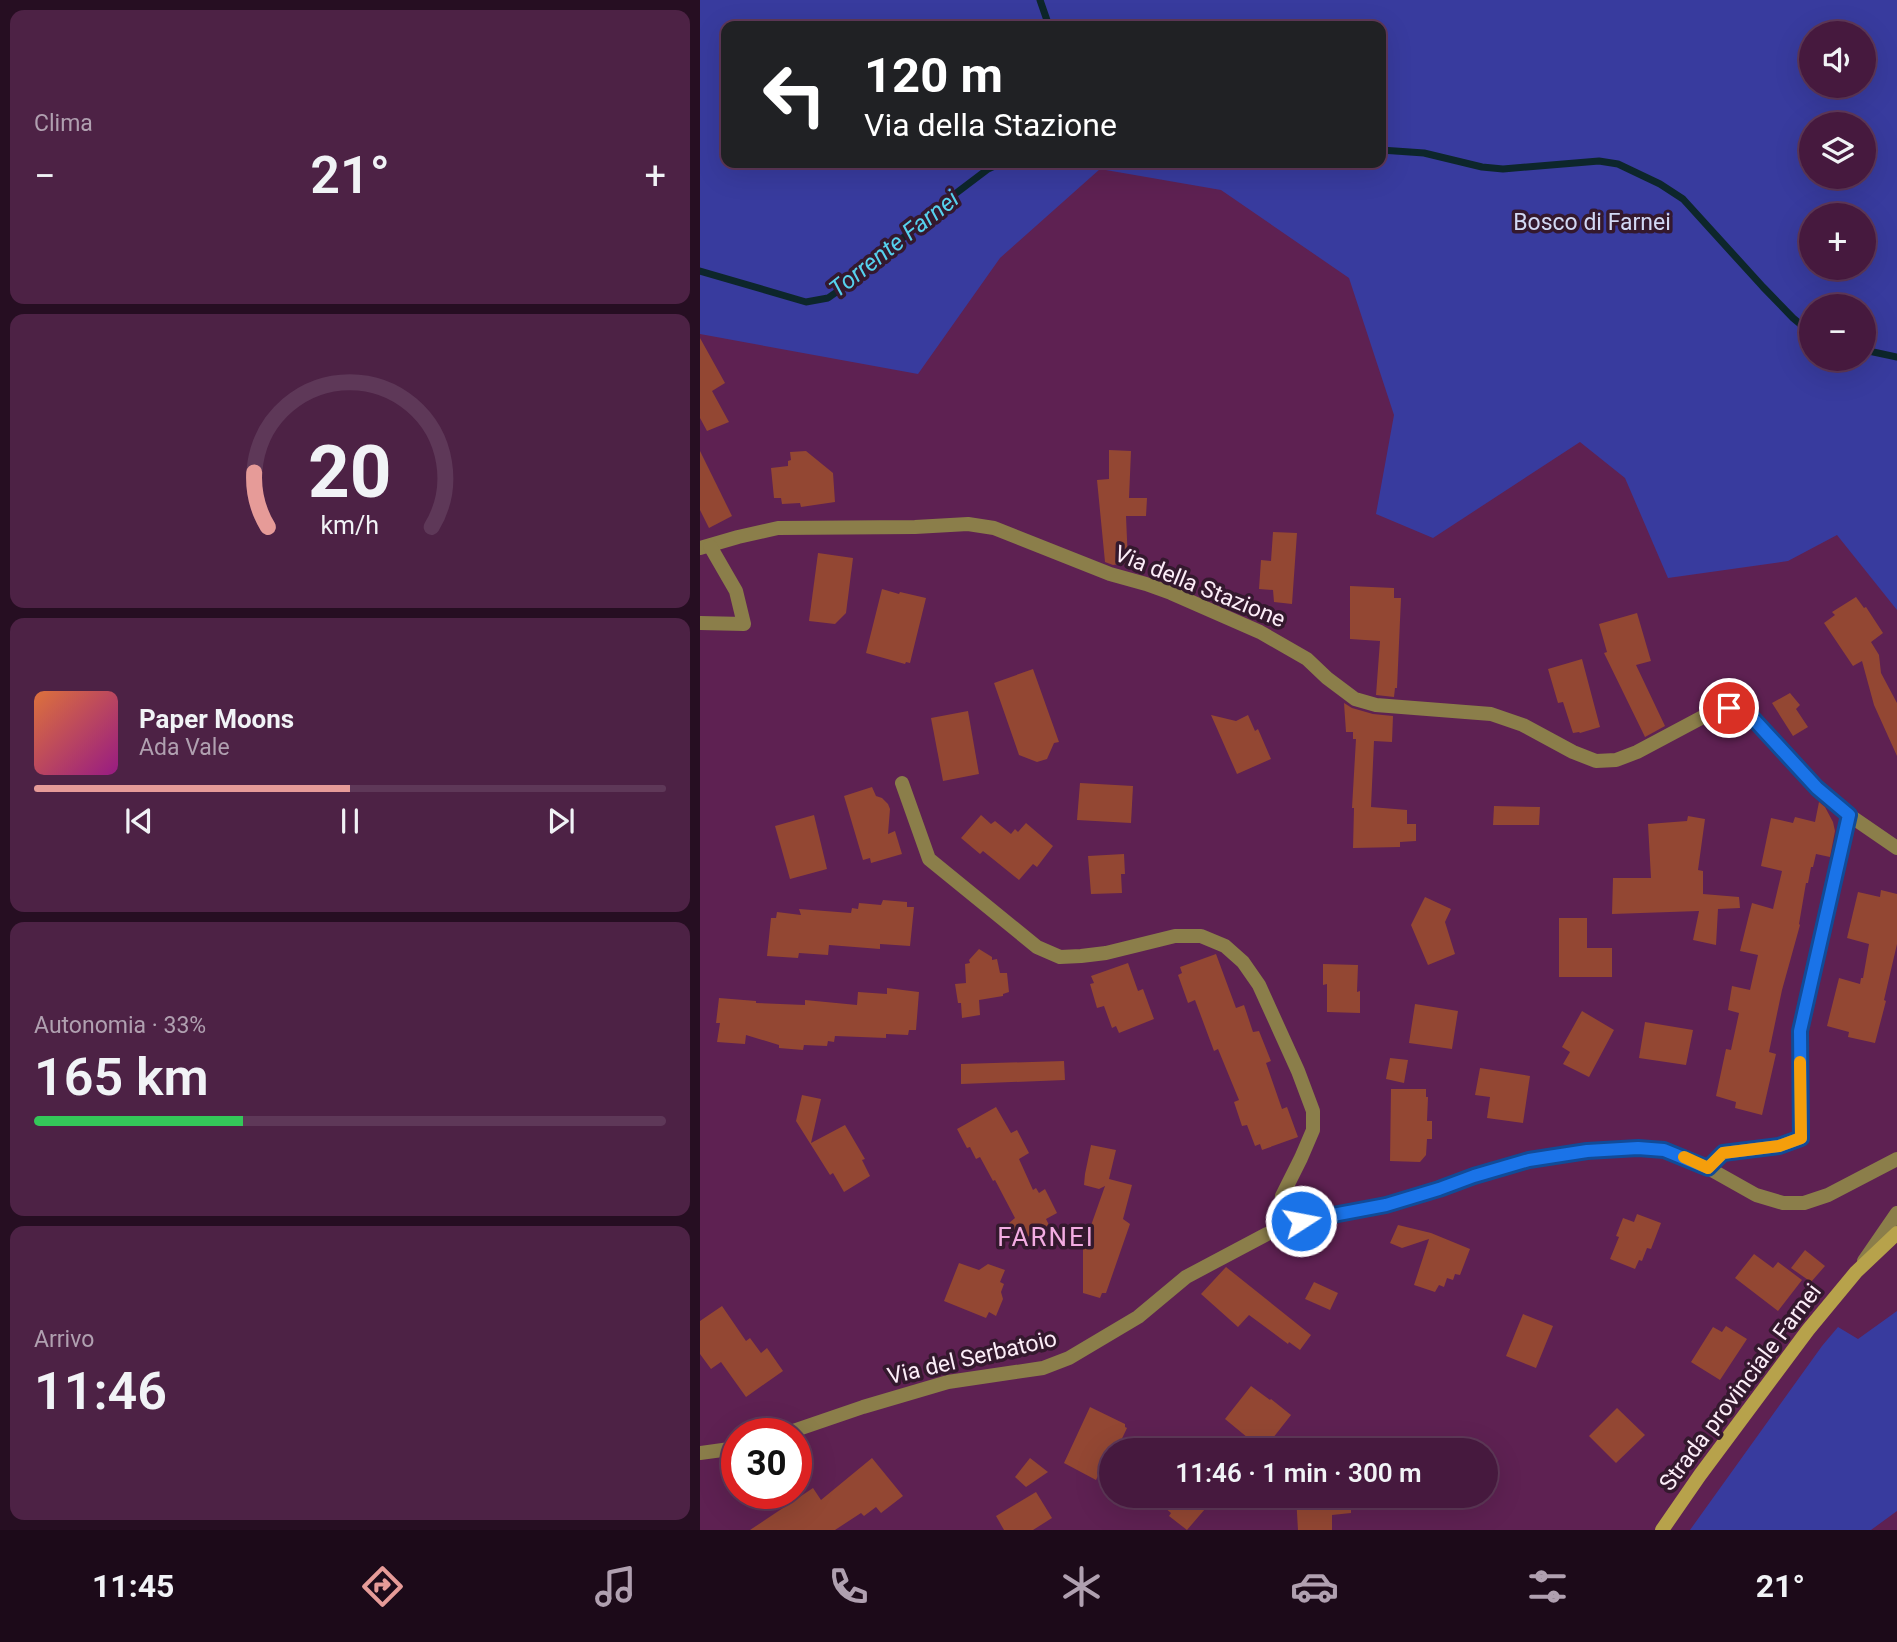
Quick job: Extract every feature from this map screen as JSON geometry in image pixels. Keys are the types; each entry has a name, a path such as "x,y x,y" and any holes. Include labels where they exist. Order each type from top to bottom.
{"main road":[{"name":"Strada provinciale Farnei","path":"1662,1530 1808,1330 1856,1272 1897,1233"}],"street":[{"name":"Via della Stazione","path":"700,623 744,624 736,591 705,547 778,528 968,524 994,528 1110,574 1159,589 1260,632 1307,659 1355,699 1402,708 1491,714 1523,725 1573,752 1596,761 1616,760 1637,752 1714,711 1729,708 1747,712 1817,788 1849,815 1897,848"},
{"path":"902,783 929,859 1037,947 1060,957 1081,956 1106,953 1175,936 1201,936 1226,946 1243,962 1259,985 1313,1111 1313,1130 1282,1196 1301,1221"},
{"path":"1708,1168 1723,1153 1779,1146 1801,1138 1800,1031 1849,815"},
{"name":"Via del Serbatoio","path":"812,1424 948,1382 1043,1368 1069,1358 1138,1317 1185,1277 1267,1234 1301,1221 1386,1205 1427,1194 1518,1163 1587,1151 1638,1148 1664,1150 1708,1168 1756,1195 1783,1203 1804,1203 1828,1195 1897,1159"},
{"name":"Strada provinciale Farnei","path":"1856,1272 1897,1213"},
{"path":"700,1453 721,1450"}],"green space":[{"name":"Bosco di Farnei","path":"700,0 1897,0 1897,610 1837,535 1788,561 1668,578 1625,478 1580,442 1433,538 1376,514 1394,415 1349,278 1221,190 1100,169 1000,258 918,374 700,334"},
{"path":"1897,1311 1897,1511 1871,1530 1690,1530 1838,1327 1858,1339"}],"building":[{"path":"700,338 725,383 712,391 729,422 707,431 700,418"},
{"path":"1109,450 1131,451 1129,498 1147,498 1146,516 1126,516 1128,563 1113,565 1105,562 1097,480 1109,479"},
{"path":"700,451 732,516 709,528 700,510"},
{"path":"806,451 833,473 835,502 801,507 800,503 782,504 781,498 774,498 771,468 788,466 788,461 791,460 790,452"},
{"path":"1273,532 1297,533 1292,604 1274,602 1273,590 1259,589 1261,560 1271,561"},
{"path":"818,553 853,558 846,613 835,624 809,621"},
{"path":"1350,586 1394,588 1394,598 1401,598 1397,688 1394,697 1376,695 1380,641 1350,639"},
{"path":"882,589 926,598 910,663 866,653"},
{"path":"1856,597 1883,633 1871,642 1879,655 1881,673 1897,703 1897,756 1874,705 1862,661 1853,666 1824,623 1835,615 1832,612"},
{"path":"1637,613 1651,661 1636,665 1665,726 1645,737 1604,653 1607,652 1599,624"},
{"path":"1582,659 1600,727 1573,733 1563,702 1558,703 1548,669"},
{"path":"1033,669 1059,742 1054,743 1047,759 1037,762 1019,755 994,683"},
{"path":"1790,693 1800,705 1796,709 1808,727 1793,736 1772,703"},
{"path":"1344,703 1373,714 1393,716 1392,742 1374,741 1371,807 1407,810 1407,824 1416,824 1416,841 1400,842 1400,847 1353,848 1352,808 1356,739 1353,739 1353,732 1346,732"},
{"path":"968,711 979,774 943,781 931,718"},
{"path":"1211,715 1236,721 1248,715 1255,731 1258,729 1271,759 1237,774"},
{"path":"1080,783 1133,786 1131,823 1077,820"},
{"path":"872,787 876,796 888,804 888,834 895,831 902,854 871,863 870,858 863,860 844,796"},
{"path":"1819,802 1825,807 1835,831 1830,857 1816,854 1806,883 1800,925 1769,1052 1776,1054 1762,1115 1735,1108 1736,1102 1716,1096 1726,1049 1731,1050 1739,1013 1728,1010 1732,986 1750,990 1758,955 1740,951 1752,903 1773,909 1782,871 1761,866 1771,818 1793,823 1795,817 1815,822"},
{"path":"1494,806 1540,807 1539,825 1493,825"},
{"path":"814,815 827,869 790,879 775,826"},
{"path":"981,815 991,824 995,821 1011,834 1015,829 1018,832 1026,823 1053,846 1037,867 1033,864 1019,880 983,851 980,854 961,838"},
{"path":"1688,816 1705,819 1698,870 1703,871 1703,894 1739,897 1740,908 1718,909 1716,945 1693,940 1699,911 1612,914 1613,878 1651,878 1648,824 1687,821"},
{"path":"1124,854 1122,893 1091,894 1088,856"},
{"path":"1881,890 1897,894 1897,944 1875,1043 1848,1037 1849,1032 1827,1026 1839,978 1860,984 1863,978 1869,944 1847,938 1858,892 1880,897"},
{"path":"1425,897 1451,909 1445,922 1455,954 1428,965 1411,925"},
{"path":"883,900 907,902 907,907 914,907 910,946 880,944 880,949 829,945 828,955 799,953 798,958 767,956 771,918 776,918 777,912 801,915 799,909 851,913 852,908 858,909 859,903 881,905"},
{"path":"1559,918 1587,918 1587,948 1612,948 1612,977 1559,977"},
{"path":"979,949 992,957 992,960 997,959 1000,973 1007,973 1009,992 1003,996 979,1000 980,1015 962,1018 955,984 966,983 965,964 970,963 969,960"},
{"path":"1216,954 1236,1008 1244,1005 1253,1032 1259,1031 1271,1061 1266,1063 1282,1109 1287,1107 1298,1137 1262,1150 1260,1144 1255,1146 1247,1125 1242,1126 1234,1102 1239,1100 1218,1049 1214,1051 1195,1000 1188,1003 1178,975 1182,973 1180,967"},
{"path":"1128,963 1138,991 1143,989 1154,1019 1119,1033 1116,1026 1112,1028 1104,1006 1097,1008 1090,984 1094,983 1091,976"},
{"path":"1323,964 1358,965 1357,992 1360,991 1360,1013 1327,1012 1327,984 1323,985"},
{"path":"887,988 919,992 916,1030 909,1030 908,1035 886,1034 886,1038 835,1036 834,1042 828,1041 827,1046 804,1045 803,1050 779,1048 779,1045 746,1035 745,1044 717,1042 720,1023 716,1023 719,998 756,1003 805,1005 805,1000 857,1005 858,992 887,994"},
{"path":"1415,1004 1458,1011 1452,1049 1409,1043"},
{"path":"1582,1011 1614,1030 1589,1077 1563,1064 1570,1052 1562,1047"},
{"path":"1645,1022 1693,1030 1686,1065 1639,1058"},
{"path":"1390,1058 1408,1060 1404,1083 1386,1079"},
{"path":"1064,1061 1065,1080 961,1084 961,1064"},
{"path":"1480,1068 1530,1076 1523,1123 1487,1118 1490,1097 1475,1095"},
{"path":"1391,1089 1426,1089 1427,1121 1432,1121 1432,1139 1427,1139 1426,1155 1420,1162 1390,1161"},
{"path":"802,1095 821,1099 811,1143 845,1125 865,1159 862,1160 870,1176 844,1192 796,1121"},
{"path":"996,1107 1011,1133 1017,1130 1029,1153 1019,1159 1033,1190 1036,1188 1039,1193 1045,1189 1057,1213 1046,1219 1049,1225 1020,1241 1009,1223 1015,1218 995,1180 993,1181 980,1157 976,1159 970,1147 967,1148 957,1129"},
{"path":"1091,1145 1116,1150 1109,1179 1132,1185 1123,1219 1130,1224 1106,1293 1102,1293 1100,1298 1083,1293 1083,1248 1105,1186 1099,1189 1084,1185"},
{"path":"1637,1214 1661,1223 1651,1249 1647,1248 1642,1261 1639,1260 1635,1269 1610,1259 1623,1218 1634,1222"},
{"path":"1398,1225 1431,1233 1470,1249 1460,1275 1455,1274 1453,1280 1447,1278 1444,1287 1439,1285 1435,1292 1414,1285 1429,1239 1402,1248 1390,1243"},
{"path":"1805,1250 1825,1266 1811,1282 1791,1268"},
{"path":"1754,1254 1773,1268 1778,1262 1802,1280 1778,1311 1735,1278"},
{"path":"959,1263 979,1270 988,1264 1005,1270 1000,1282 1004,1284 1001,1292 1003,1299 996,1316 989,1312 986,1318 944,1301"},
{"path":"1226,1267 1311,1335 1300,1350 1249,1315 1238,1327 1201,1294"},
{"path":"1314,1282 1338,1293 1330,1310 1305,1299"},
{"path":"722,1306 746,1341 750,1338 761,1353 767,1348 783,1371 746,1397 721,1362 711,1369 700,1354 700,1321"},
{"path":"1523,1314 1553,1326 1536,1368 1506,1356"},
{"path":"1726,1326 1747,1339 1720,1380 1691,1362 1713,1327 1722,1332"},
{"path":"1251,1386 1291,1415 1273,1438 1248,1438 1225,1419"},
{"path":"1090,1407 1125,1424 1127,1428 1122,1438 1099,1438 1099,1474 1096,1480 1064,1463"},
{"path":"1617,1408 1645,1435 1616,1463 1589,1436"},
{"path":"872,1458 903,1496 881,1513 876,1507 864,1516 861,1513 835,1530 750,1530 782,1509 812,1509 813,1488 821,1500"},
{"path":"1030,1458 1048,1472 1026,1487 1015,1477"},
{"path":"1036,1492 1052,1518 1033,1530 1004,1530 996,1516"},
{"path":"1165,1508 1205,1509 1187,1530 1169,1516 1171,1513"},
{"path":"1297,1508 1351,1508 1351,1513 1332,1515 1332,1530 1298,1530"}],"waterway":[{"path":"1040,0 1047,21"},
{"name":"Torrente Farnei","path":"1386,150 1424,153 1482,167 1503,169 1599,161 1618,164 1660,184 1683,199 1799,323"},
{"name":"Torrente Farnei","path":"700,271 806,302 828,298 990,168"},
{"name":"Torrente Farnei","path":"1876,353 1897,357"}],"slow traffic":[{"path":"1684,1157 1708,1168 1723,1153 1779,1146 1801,1138 1800,1062"}],"district":[{"name":"FARNEI","path":"1046,1237"}],"route":[{"path":"1301,1221 1414,1198 1529,1160 1587,1151 1638,1148 1664,1150 1708,1168 1723,1153 1779,1146 1801,1138 1800,1031 1849,815 1817,788 1747,712 1729,708"}]}
